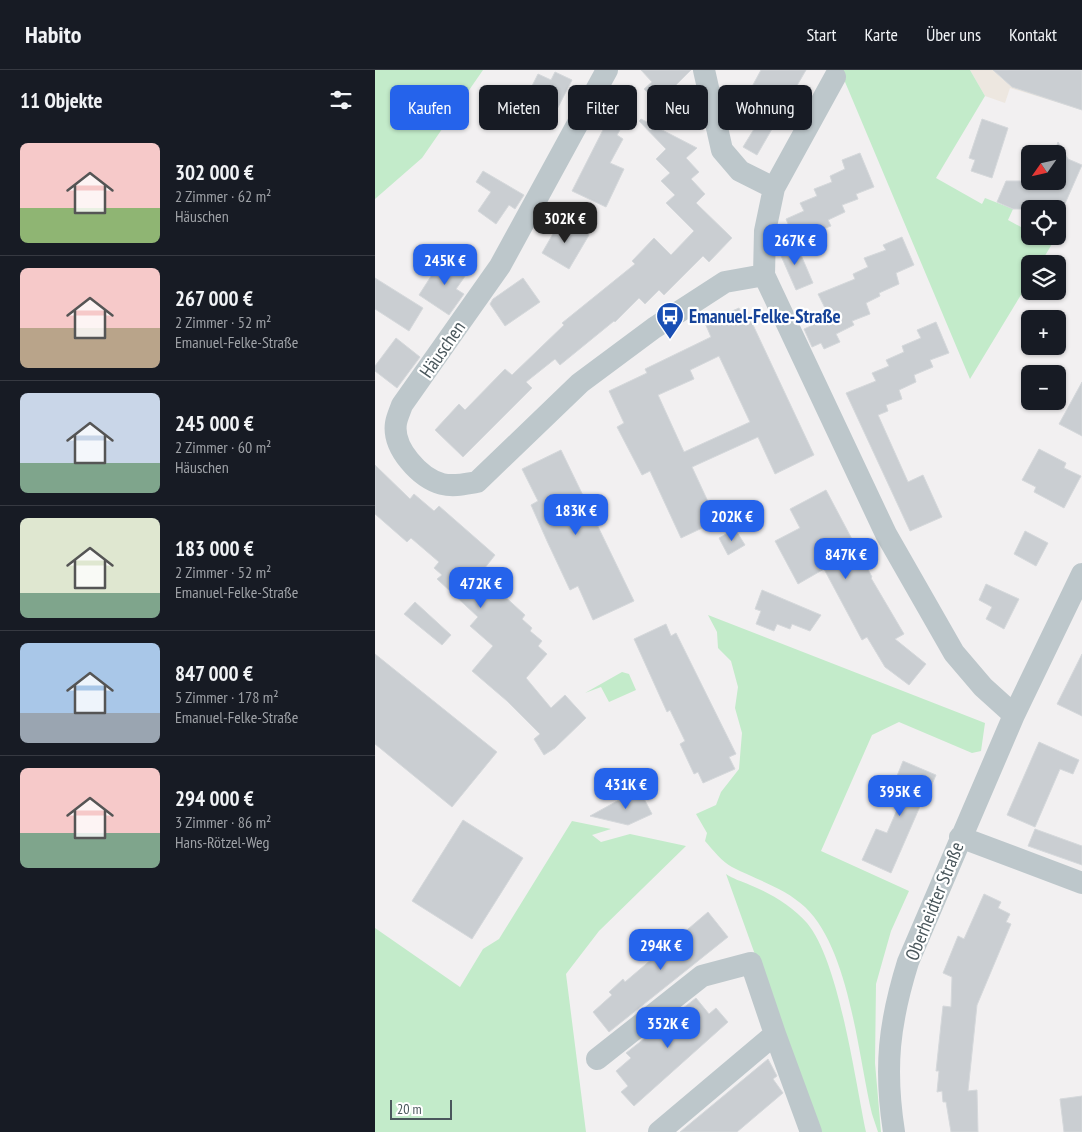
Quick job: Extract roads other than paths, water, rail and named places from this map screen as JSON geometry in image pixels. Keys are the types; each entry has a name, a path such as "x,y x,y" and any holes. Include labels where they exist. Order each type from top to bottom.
{"street":[{"name":"Häuschen","path":"607,70 500,266 402,405 395,424 397,439 416,469 442,484 457,486 477,482 580,383 654,328 725,282 764,275"},
{"path":"704,70 722,150 740,171 774,188"},
{"path":"835,77 774,188 765,231 764,275 886,534 954,653 983,687 1014,715"},
{"name":"Oberheidter Straße","path":"894,1132 888,1061 896,1000 908,962 960,837 1014,715 1082,574"},
{"path":"960,837 1082,883"},
{"path":"597,1059 702,976 751,963 805,1129"},
{"path":"659,1132 775,1034"}],"place":[{"name":"Emanuel-Felke-Straße","path":"670,340"}]}
